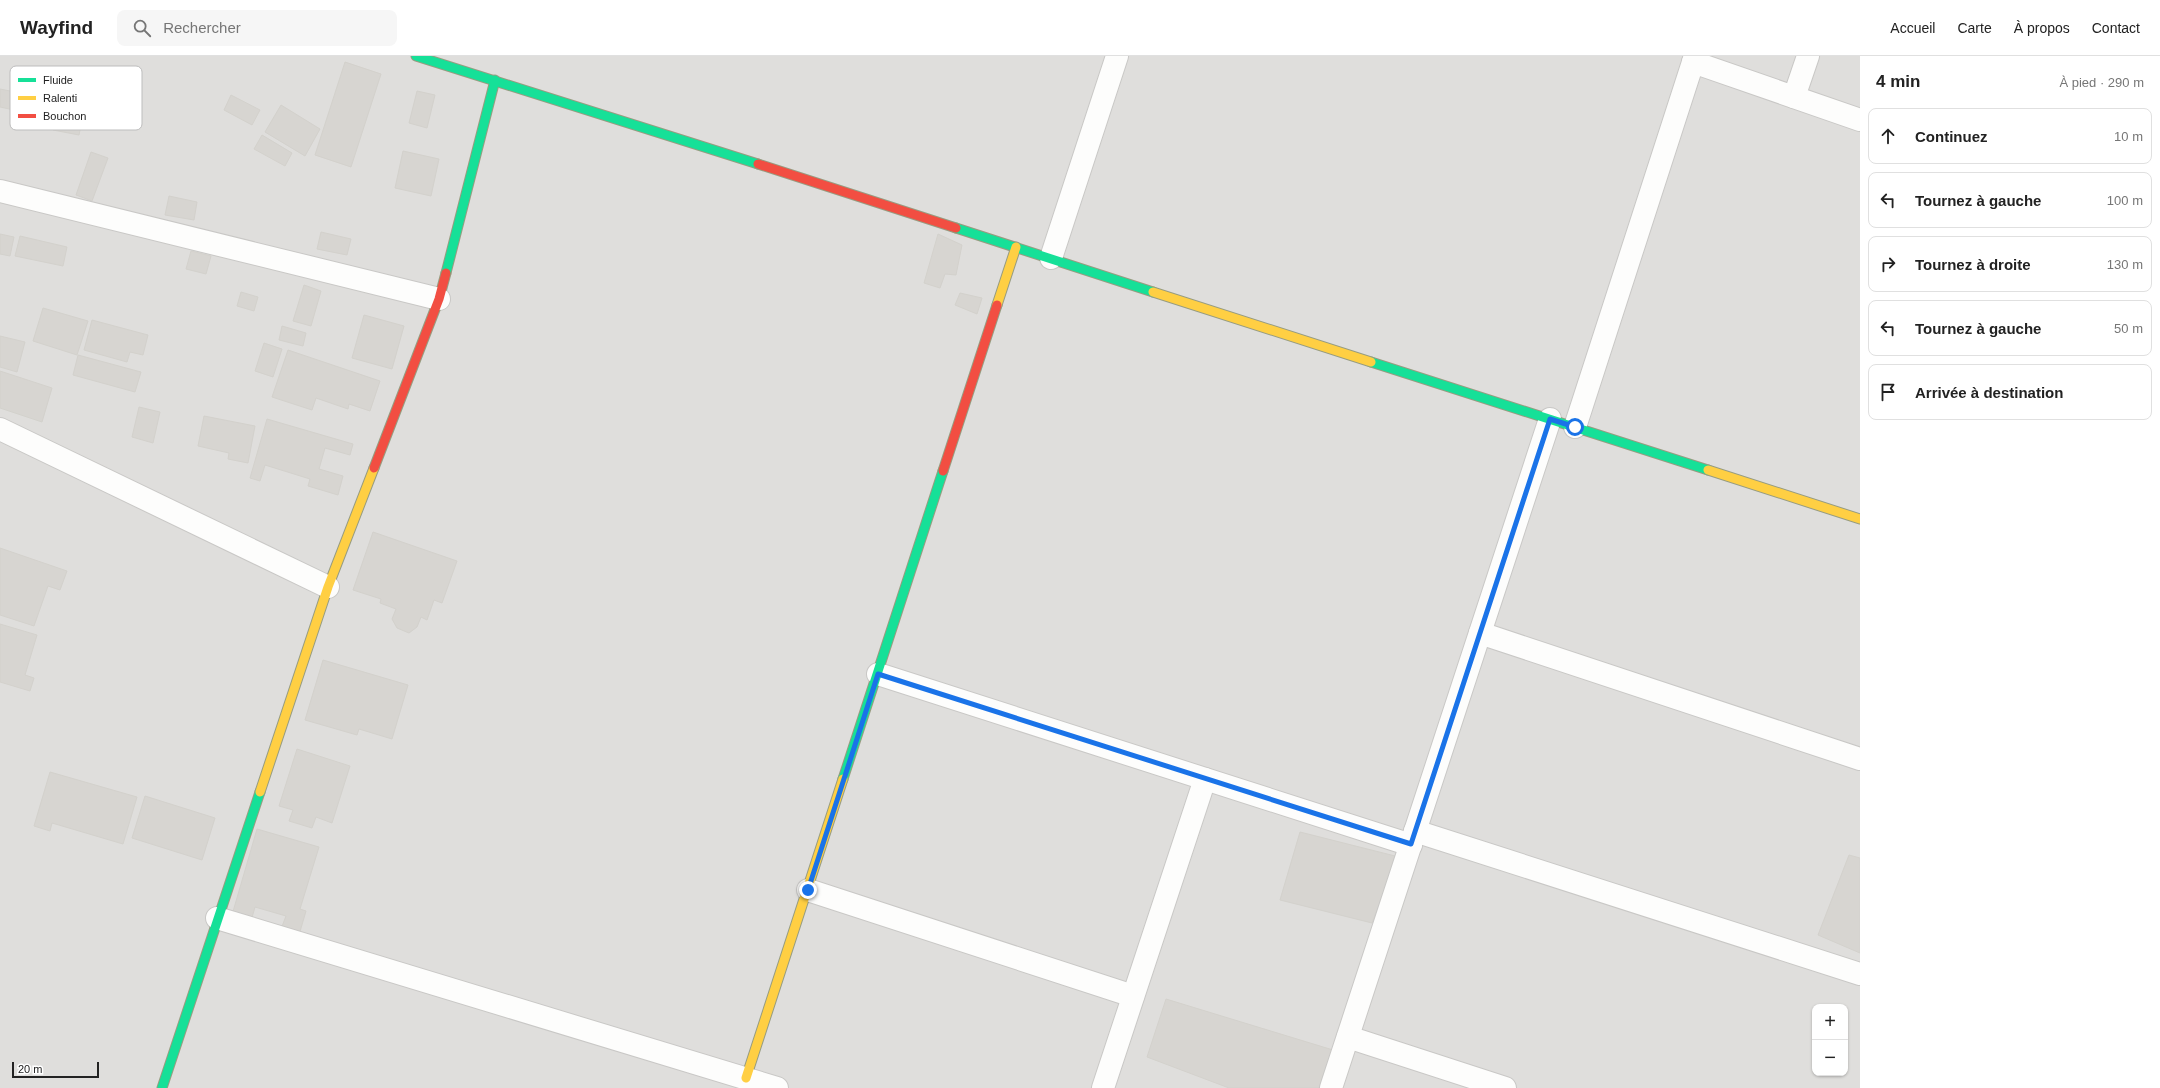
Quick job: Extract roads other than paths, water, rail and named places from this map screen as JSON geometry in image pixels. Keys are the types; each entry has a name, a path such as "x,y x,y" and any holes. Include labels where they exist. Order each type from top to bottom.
{"street":[{"path":"416,56 496,80 1860,519"},
{"path":"1051,258 1117,56"},
{"path":"1794,97 1808,56"},
{"path":"1575,427 1694,59 1860,120"},
{"path":"162,1088 217,918 328,587 439,299 496,80"},
{"path":"0,191 439,299"},
{"path":"217,918 762,1084 808,890 1016,247"},
{"path":"1331,1088 1550,419"},
{"path":"0,429 328,587"},
{"path":"1480,633 1860,759"},
{"path":"878,674 1205,779 1413,838 1860,974"},
{"path":"1103,1088 1205,779"},
{"path":"808,890 1133,996"},
{"path":"1348,1037 1505,1088"}]}
